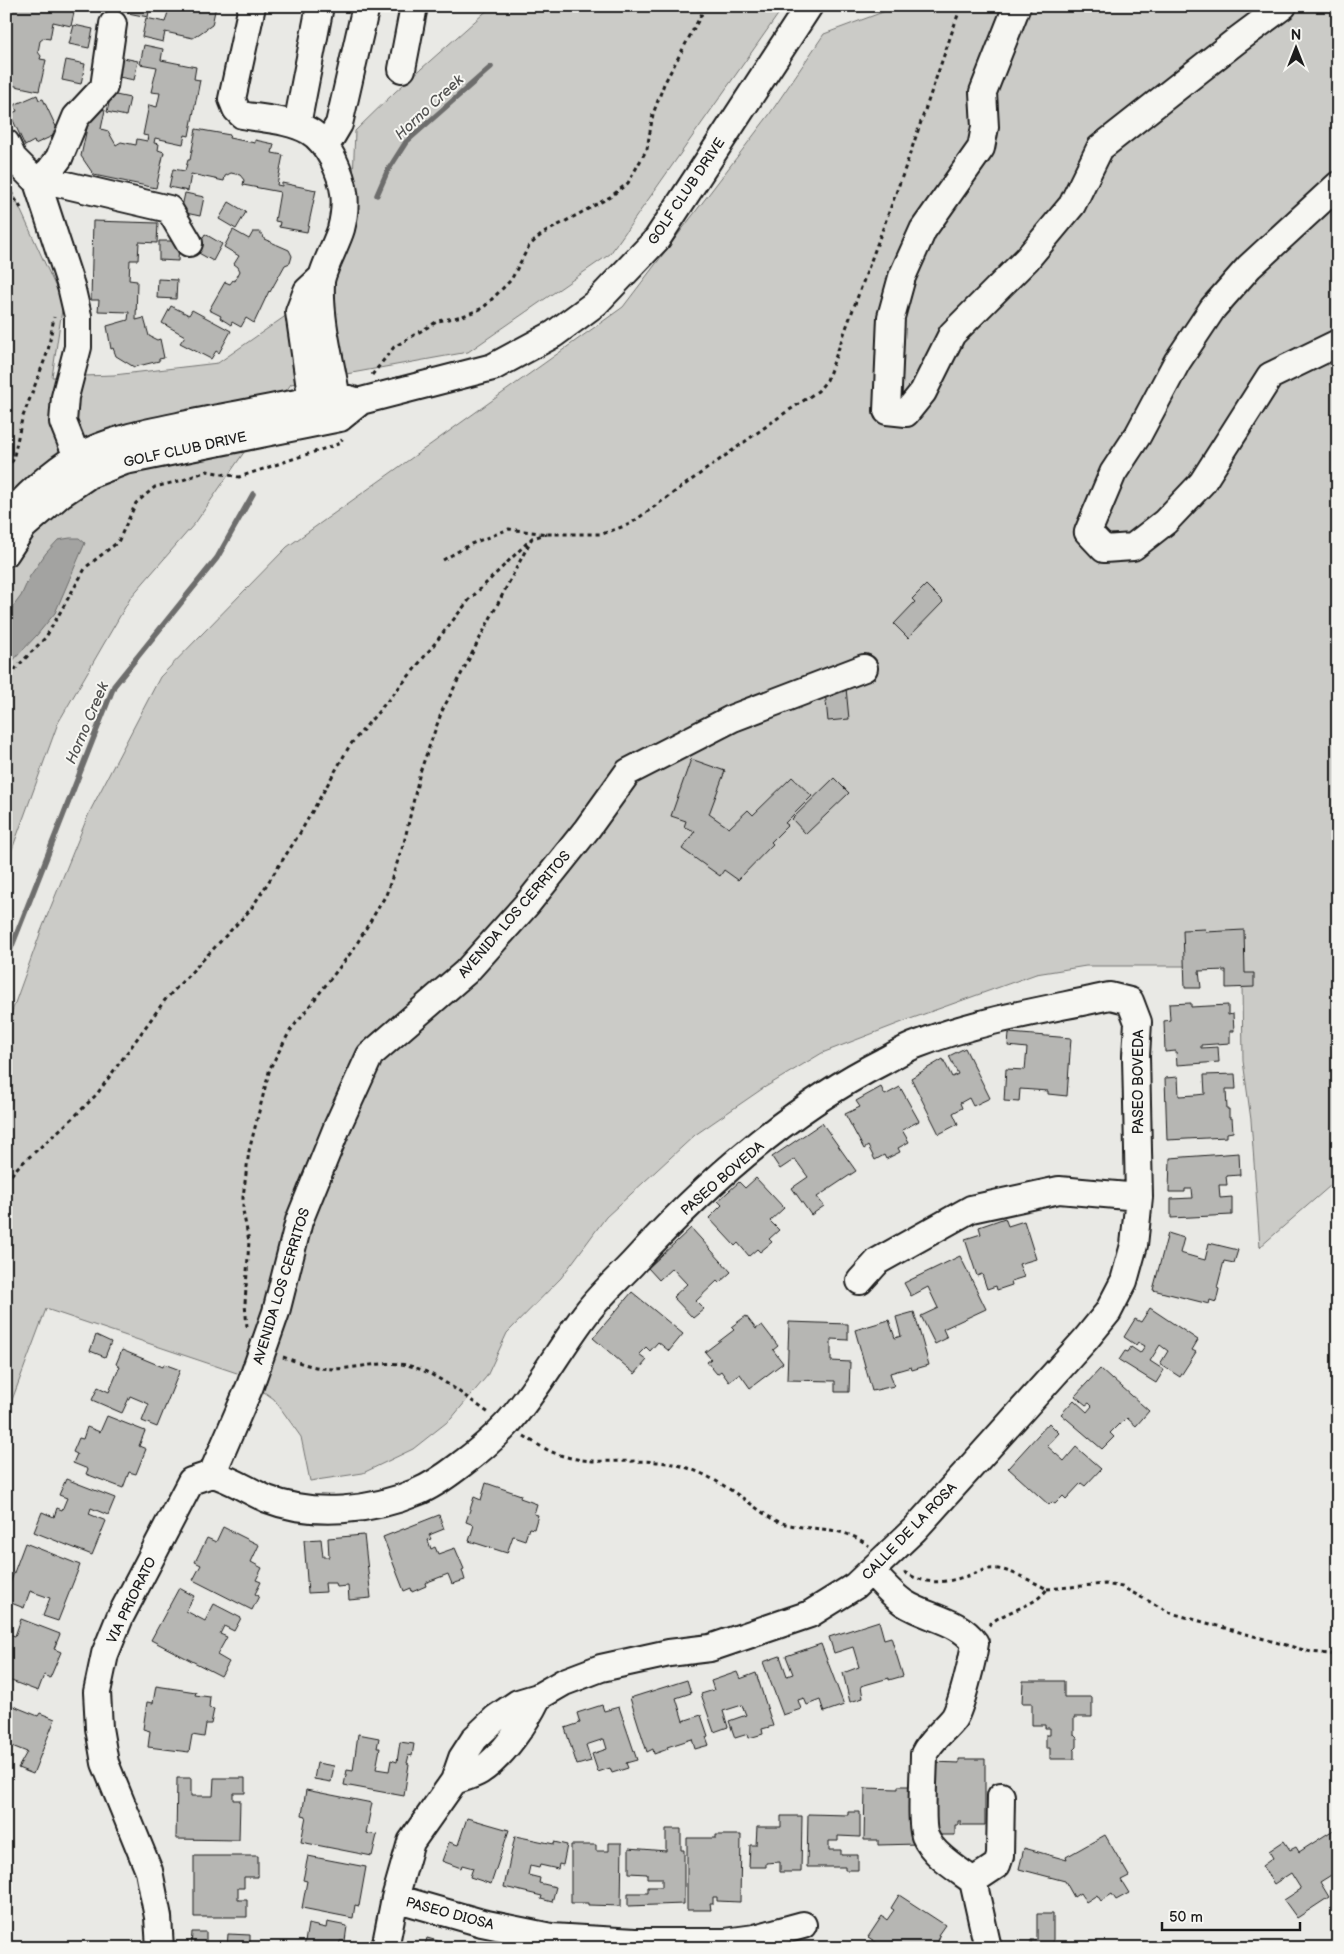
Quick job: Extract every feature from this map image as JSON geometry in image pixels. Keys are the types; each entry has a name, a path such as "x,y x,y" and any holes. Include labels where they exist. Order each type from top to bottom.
{"street":[{"path":"252,6 232,99 236,109 242,115 296,125 310,131 326,146 342,177 345,198 344,215 336,244 321,278 320,305 335,412"},
{"path":"296,125 320,6"},
{"path":"326,146 339,124 366,6"},
{"path":"402,69 414,6"},
{"name":"GOLF CLUB DRIVE","path":"6,520 15,508 29,496 83,466 126,461 335,412 493,367 554,334 596,303 656,239 809,6"},
{"path":"1017,6 984,92 985,127 981,148 923,230 902,277 891,317 887,411 906,413 923,392 952,334 1027,259 1072,205 1100,148 1283,6"},
{"path":"37,182 59,158 76,117 104,87 113,24"},
{"path":"6,143 13,158 37,182 62,255 78,316 78,347 62,413 62,422 83,466"},
{"path":"37,182 58,183 170,209 189,243"},
{"path":"1338,185 1249,267 1213,308 1177,362 1138,435 1113,473 1088,532 1104,549 1133,547 1165,522 1202,483 1270,376 1338,343"},
{"name":"GOLF CLUB DRIVE","path":"6,553 23,527 61,494 83,466"},
{"name":"AVENIDA LOS CERRITOS","path":"212,1474 250,1386 273,1320 299,1221 338,1124 370,1055 466,972 528,903 628,772 733,718 864,668"},
{"name":"PASEO BOVEDA","path":"212,1474 224,1477 269,1500 306,1508 348,1509 387,1503 418,1492 447,1475 481,1450 506,1425 540,1381 589,1310 652,1241 723,1173 801,1112 855,1075 917,1044 977,1025 1110,996 1130,1000 1138,1022 1136,1056 1139,1198"},
{"path":"860,1281 878,1261 972,1209 1059,1190 1139,1198"},
{"name":"CALLE DE LA ROSA","path":"385,1948 394,1898 411,1842 454,1781 462,1758 475,1738 496,1718 518,1703 538,1697 564,1682 601,1668 669,1653 710,1648 810,1614 855,1586 915,1529 1108,1312 1124,1281 1134,1245 1139,1198"},
{"name":"VIA PRIORATO","path":"160,1948 158,1917 149,1871 105,1763 97,1692 104,1654 124,1609 191,1481 212,1474"},
{"path":"877,1564 905,1604 966,1632 975,1643 973,1657 955,1717 928,1746 924,1754 923,1818 924,1834 931,1845 973,1881 988,1948"},
{"path":"973,1881 997,1865 1000,1856 1001,1796"},
{"name":"PASEO DIOSA","path":"394,1898 482,1923 551,1937 635,1942 724,1942 755,1938 803,1925"}],"path":[{"path":"6,684 16,668 46,637 86,567 118,542 136,503 155,487 183,480 207,471 239,477 341,443 335,412 371,376 394,347 438,321 463,316 483,308 511,280 529,246 542,234 610,197 628,183 647,149 653,114 664,84 706,6"},
{"path":"443,560 471,544 509,529 547,534 602,534 630,524 782,414 818,391 827,380 903,174 961,6"},
{"path":"6,185 21,209"},
{"path":"6,469 13,460 22,419 48,351 54,316"},
{"path":"6,1182 18,1167 97,1094 165,1000 251,909 300,833 350,745 413,671 469,600 532,538 547,534"},
{"path":"506,1425 540,1446 560,1455 582,1460 653,1461 703,1473 775,1520 794,1526 848,1533 859,1538 877,1564 914,1579 929,1583 942,1583 957,1580 990,1568 1010,1573 1047,1589 1105,1584 1122,1587 1171,1613 1311,1652 1338,1655"},
{"path":"972,1639 995,1619 1041,1598 1047,1589"}],"shaded area":[{"path":"492,6 784,6 610,254 468,352 291,384 196,522 131,597 58,723 6,866 6,178 63,303 52,377 114,375 218,363 333,283 351,227 355,131 395,92"},
{"path":"899,6 1338,6 1338,1179 1260,1247 1251,1120 1243,1061 1242,983 1214,966 1086,966 1036,974 822,1053 762,1089 695,1135 606,1217 561,1278 507,1333 487,1376 451,1419 413,1449 363,1473 310,1481 301,1437 274,1399 237,1373 46,1309 6,1416 6,1028 41,931 89,813 160,677 287,547 623,307 769,115 824,34"},
{"path":"79,538 85,543 55,613 6,668 6,616 21,596 30,576 46,553 58,540"}],"building":[{"path":"10,6 75,8 71,26 53,22 50,39 44,38 40,41 38,52 41,56 40,59 46,60 39,91 6,84 8,28 6,28 6,22 8,15 13,12"},
{"path":"130,6 150,6 148,17 128,13"},
{"path":"177,6 216,6 212,25 193,38 165,32 163,42 142,37 146,18 165,22 168,12"},
{"path":"74,25 93,29 89,48 69,44"},
{"path":"144,45 163,49 161,60 196,67 194,79 200,80 189,136 185,135 183,144 155,138 154,143 159,144 158,150 164,152 156,188 94,175 81,156 87,128 82,127 86,106 105,110 101,129 108,131 116,145 121,142 136,145 137,139 147,141 148,136 143,135 149,105 157,107 160,93 151,92 157,67 140,64"},
{"path":"119,57 138,61 134,80 114,76"},
{"path":"66,60 85,64 81,84 62,80"},
{"path":"111,94 130,98 126,116 107,112"},
{"path":"37,95 39,100 43,99 59,133 35,144 34,141 25,146 10,114 17,111 14,105"},
{"path":"196,129 230,135 229,138 255,143 255,140 274,144 272,153 283,155 277,185 282,186 282,183 316,190 307,232 279,227 280,222 275,221 280,192 243,185 244,180 240,175 231,173 225,176 224,181 191,174 188,191 169,187 173,169 185,171 188,160 190,160"},
{"path":"185,193 204,197 200,216 181,212"},
{"path":"229,202 246,212 236,229 219,219"},
{"path":"93,221 158,223 157,243 139,242 138,260 130,260 129,280 137,281 136,320 144,318 149,336 157,340 160,339 164,358 159,359 159,361 134,367 116,356 113,348 111,349 107,326 128,320 129,312 98,311 99,300 91,300"},
{"path":"233,230 249,239 253,232 259,232 263,235 264,239 289,250 292,256 290,263 285,265 269,291 254,323 246,318 241,327 232,322 231,325 220,318 221,316 209,310 225,282 230,284 233,280 235,281 240,271 234,264 239,256 224,247"},
{"path":"205,234 222,244 213,261 195,251"},
{"path":"159,241 179,241 178,261 159,260"},
{"path":"158,279 177,280 176,299 157,298"},
{"path":"171,306 189,315 192,310 231,331 219,353 216,351 211,359 180,343 185,336 162,323"},
{"path":"926,585 943,602 908,638 894,624 915,602 912,599"},
{"path":"846,688 849,719 828,721 825,691"},
{"path":"691,759 725,771 709,814 729,828 748,810 753,815 792,777 812,796 785,823 788,825 771,842 773,844 738,880 724,870 720,876 682,849 695,831 684,827 686,821 671,816"},
{"path":"834,778 849,793 806,834 792,819"},
{"path":"1205,929 1206,932 1244,930 1245,973 1254,973 1254,987 1226,988 1226,970 1199,971 1201,988 1185,988 1183,930"},
{"path":"1191,1003 1191,1007 1228,1005 1228,1015 1233,1014 1234,1031 1230,1031 1230,1043 1201,1045 1201,1048 1218,1047 1219,1062 1177,1065 1176,1051 1165,1052 1164,1021 1170,1020 1169,1004"},
{"path":"1009,1033 1071,1038 1067,1096 1048,1094 1048,1091 1020,1089 1019,1102 1004,1101 1006,1069 1025,1070 1027,1048 1008,1046"},
{"path":"965,1048 990,1098 973,1106 969,1098 960,1103 962,1108 953,1113 958,1124 939,1134 911,1078 943,1059 952,1077 958,1074 949,1056"},
{"path":"1235,1074 1236,1089 1226,1089 1227,1109 1229,1109 1229,1118 1232,1118 1233,1132 1227,1133 1227,1137 1167,1140 1165,1078 1178,1077 1179,1096 1205,1094 1204,1075"},
{"path":"881,1087 885,1095 900,1087 919,1121 902,1130 909,1142 898,1148 900,1152 886,1159 884,1155 875,1160 868,1146 864,1149 845,1114 860,1107 856,1101"},
{"path":"822,1123 856,1171 817,1197 824,1206 811,1215 792,1188 808,1177 795,1159 780,1169 772,1157"},
{"path":"1239,1153 1240,1175 1226,1176 1227,1185 1219,1185 1220,1198 1232,1197 1232,1215 1171,1218 1171,1199 1193,1198 1192,1189 1185,1189 1185,1192 1169,1192 1170,1158"},
{"path":"756,1178 784,1208 770,1221 779,1230 769,1239 772,1242 760,1252 757,1249 749,1256 738,1243 735,1246 709,1218 722,1205 718,1201 739,1182 745,1188"},
{"path":"1005,1218 1008,1226 1024,1221 1036,1259 1019,1264 1024,1277 1011,1281 1012,1285 997,1290 996,1286 987,1289 982,1274 977,1276 965,1239 981,1234 979,1227"},
{"path":"691,1228 731,1272 719,1283 717,1281 696,1301 704,1309 693,1318 673,1297 687,1284 672,1268 659,1280 648,1268"},
{"path":"1168,1233 1184,1238 1180,1253 1205,1260 1209,1243 1238,1250 1234,1263 1224,1261 1217,1288 1219,1289 1216,1302 1210,1300 1209,1304 1153,1290"},
{"path":"960,1256 986,1309 943,1329 947,1338 935,1344 921,1316 938,1308 928,1287 911,1296 904,1283"},
{"path":"632,1292 683,1334 669,1351 658,1342 650,1351 646,1347 639,1354 647,1360 635,1374 593,1338"},
{"path":"1150,1308 1198,1340 1192,1350 1196,1352 1180,1377 1160,1364 1168,1351 1160,1345 1150,1361 1164,1370 1156,1383 1119,1360 1125,1351 1128,1352 1131,1347 1140,1353 1145,1346 1138,1342 1136,1345 1124,1337 1135,1319 1141,1322"},
{"path":"914,1312 929,1365 912,1370 911,1367 890,1373 894,1386 872,1391 855,1330 889,1320 895,1338 901,1336 896,1317"},
{"path":"746,1316 756,1329 762,1325 778,1346 773,1350 783,1363 750,1388 740,1374 729,1382 721,1371 717,1374 707,1362 711,1359 705,1352 734,1330 731,1327"},
{"path":"789,1322 848,1324 848,1340 831,1339 831,1361 850,1362 849,1392 835,1392 835,1381 787,1380"},
{"path":"96,1335 111,1342 105,1357 90,1351"},
{"path":"122,1350 163,1367 164,1364 180,1370 157,1427 142,1421 149,1404 130,1396 122,1413 92,1400 98,1387 109,1392 120,1366 116,1364"},
{"path":"1100,1369 1149,1411 1136,1426 1127,1418 1119,1424 1110,1433 1114,1437 1102,1449 1061,1414 1074,1400 1087,1412 1092,1406 1089,1403 1086,1405 1075,1396"},
{"path":"107,1416 145,1431 139,1446 146,1449 136,1474 129,1472 123,1488 86,1474 88,1469 73,1463 77,1454 73,1452 79,1438 83,1439 87,1427 100,1432"},
{"path":"1049,1423 1059,1433 1047,1446 1064,1461 1076,1447 1101,1469 1085,1486 1081,1483 1066,1499 1063,1496 1055,1504 1052,1502 1049,1505 1008,1468"},
{"path":"66,1479 115,1498 108,1515 91,1508 89,1514 106,1521 92,1555 34,1532 42,1512 54,1517 57,1508 62,1510 67,1498 59,1495"},
{"path":"486,1483 521,1495 520,1498 537,1504 534,1514 538,1515 534,1529 529,1528 525,1540 513,1536 507,1553 469,1541 474,1525 466,1522 474,1497 481,1500"},
{"path":"439,1515 444,1529 429,1535 431,1539 428,1540 431,1549 435,1547 438,1554 455,1548 464,1569 462,1570 465,1580 452,1584 448,1574 425,1583 426,1586 412,1592 411,1588 404,1591 383,1537"},
{"path":"223,1527 259,1545 251,1562 262,1568 256,1580 261,1582 255,1594 259,1596 252,1610 193,1580 201,1565 195,1562 207,1538 216,1542"},
{"path":"364,1535 371,1598 349,1600 348,1586 337,1587 336,1583 325,1583 326,1592 308,1593 304,1540 321,1539 323,1557 329,1557 328,1538"},
{"path":"25,1543 80,1565 58,1621 43,1616 50,1598 30,1591 24,1608 6,1601 6,1585 9,1586"},
{"path":"179,1588 194,1596 186,1611 205,1621 214,1604 241,1618 234,1631 224,1626 220,1634 227,1637 217,1655 229,1662 221,1676 151,1640"},
{"path":"21,1619 60,1634 54,1649 61,1652 50,1678 44,1675 38,1691 6,1679 6,1633 15,1636"},
{"path":"879,1621 884,1639 891,1637 903,1676 861,1686 863,1698 850,1702 843,1673 859,1667 853,1647 834,1653 829,1637"},
{"path":"821,1644 844,1705 824,1712 820,1700 807,1705 804,1698 798,1700 801,1709 783,1715 763,1662 780,1656 787,1676 793,1674 786,1656"},
{"path":"737,1672 740,1679 756,1673 773,1726 762,1729 763,1734 749,1738 748,1734 735,1738 729,1721 746,1715 742,1705 723,1711 728,1727 714,1732 701,1694 714,1690 711,1681"},
{"path":"687,1680 691,1693 676,1698 683,1721 701,1715 709,1745 695,1749 692,1739 667,1747 668,1749 654,1754 653,1749 647,1752 630,1698"},
{"path":"1023,1681 1064,1681 1064,1697 1092,1697 1092,1717 1074,1717 1074,1735 1077,1738 1077,1747 1074,1750 1074,1759 1050,1759 1050,1748 1046,1748 1046,1735 1050,1735 1050,1728 1045,1728 1045,1725 1032,1725 1032,1703 1022,1703"},
{"path":"156,1686 196,1692 195,1695 210,1697 209,1708 214,1709 211,1724 206,1724 204,1737 192,1735 189,1752 148,1747 150,1731 143,1729 147,1702 153,1703"},
{"path":"6,1703 38,1716 40,1713 55,1719 33,1774 18,1768 27,1752 12,1746 12,1748 6,1746"},
{"path":"602,1705 604,1711 619,1707 637,1760 626,1763 628,1768 612,1773 610,1768 598,1772 592,1754 607,1749 604,1739 586,1745 591,1761 577,1765 565,1728 580,1723 577,1713"},
{"path":"358,1734 379,1738 377,1748 380,1748 376,1769 389,1771 391,1760 397,1762 400,1742 414,1744 412,1756 409,1755 407,1763 409,1764 404,1796 344,1785 347,1770 353,1771"},
{"path":"959,1759 985,1759 985,1825 961,1825 961,1821 958,1821 958,1825 955,1825 955,1835 936,1835 932,1762 959,1763"},
{"path":"317,1763 334,1766 331,1782 314,1779"},
{"path":"177,1778 191,1778 191,1796 213,1796 214,1778 245,1778 245,1793 233,1793 233,1800 240,1800 239,1840 176,1839"},
{"path":"898,1786 917,1786 918,1844 878,1845 878,1840 864,1840 865,1788 898,1789"},
{"path":"306,1790 372,1803 366,1833 377,1835 372,1856 301,1842 306,1816 302,1815"},
{"path":"848,1812 860,1812 860,1837 838,1836 838,1841 829,1841 829,1850 841,1850 841,1855 858,1855 858,1870 845,1870 845,1867 807,1867 808,1814 848,1815"},
{"path":"781,1816 802,1816 801,1872 780,1872 780,1862 766,1863 766,1867 749,1867 750,1845 756,1845 757,1827 781,1827"},
{"path":"467,1818 509,1830 491,1884 470,1877 473,1868 462,1865 461,1868 442,1861 449,1842 458,1845"},
{"path":"1338,1827 1338,1875 1336,1872 1320,1882 1329,1897 1297,1918 1284,1900 1301,1889 1291,1873 1274,1884 1262,1866 1273,1858 1269,1851 1284,1841 1290,1850 1296,1847 1299,1852"},
{"path":"666,1829 681,1829 681,1850 684,1850 684,1904 628,1906 628,1893 648,1893 648,1887 662,1887 662,1878 647,1878 647,1874 629,1873 629,1848 666,1851"},
{"path":"716,1835 741,1835 740,1902 717,1901 717,1897 713,1897 713,1904 710,1904 711,1910 687,1910 687,1838 716,1838"},
{"path":"1105,1835 1129,1876 1121,1880 1129,1893 1116,1900 1112,1894 1101,1901 1097,1895 1086,1902 1080,1893 1074,1897 1065,1881 1019,1869 1024,1848 1067,1860 1066,1857"},
{"path":"515,1836 567,1845 563,1865 559,1864 558,1869 540,1865 539,1868 530,1866 528,1875 540,1878 539,1883 556,1887 552,1902 541,1899 542,1896 504,1887"},
{"path":"609,1843 622,1843 621,1906 571,1903 571,1845 596,1845 596,1851 609,1851"},
{"path":"194,1856 258,1856 258,1877 244,1877 244,1888 238,1888 238,1900 247,1900 247,1917 194,1917"},
{"path":"308,1856 366,1867 359,1906 355,1905 353,1918 302,1908 307,1881 303,1880"},
{"path":"899,1895 945,1925 938,1935 940,1936 935,1948 885,1948 868,1937 882,1916 887,1920 894,1910 891,1908"},
{"path":"1037,1914 1053,1914 1053,1943 1065,1943 1065,1948 1031,1948 1031,1940 1037,1940"},
{"path":"327,1922 347,1926 345,1941 340,1941 339,1948 304,1948 308,1924 326,1928"},
{"path":"192,1932 206,1932 206,1948 191,1948"},
{"path":"228,1934 250,1935 250,1948 227,1948"},
{"path":"427,1938 463,1948 424,1948"}],"waterway":[{"name":"Horno Creek","path":"377,195 387,172 406,142 491,67"},
{"name":"Horno Creek","path":"6,961 114,686 217,558 253,494"}]}
